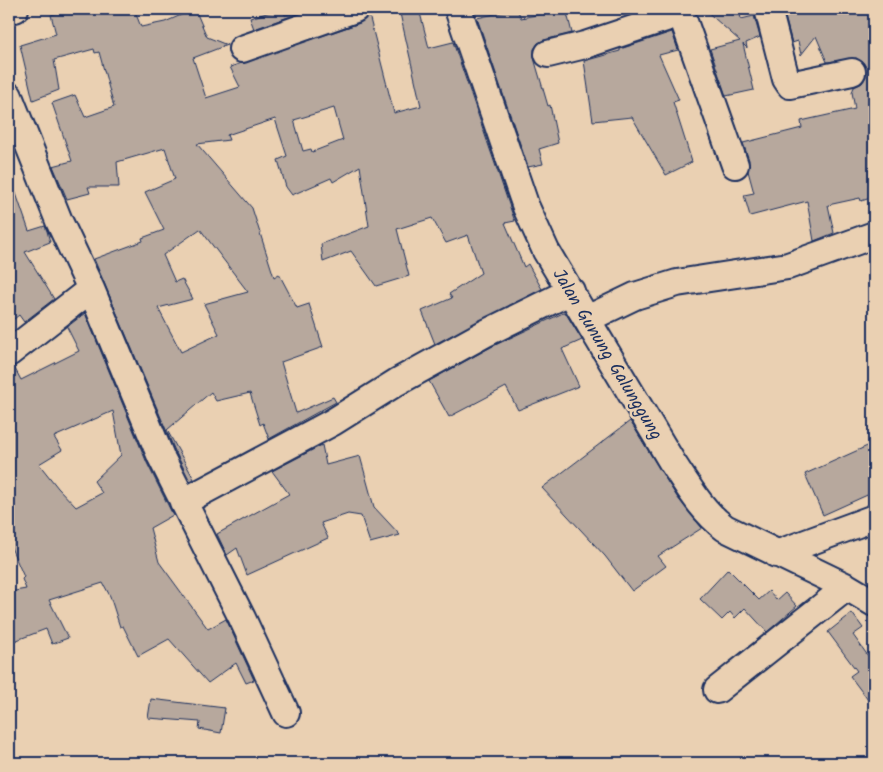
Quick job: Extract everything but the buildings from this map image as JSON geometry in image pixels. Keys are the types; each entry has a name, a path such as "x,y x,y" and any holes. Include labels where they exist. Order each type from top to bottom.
{"street":[{"path":"9,10 15,9"},
{"path":"242,49 356,9"},
{"name":"Jalan Gunung Galunggung","path":"458,9 526,207 546,251 672,462 711,517 725,528 848,587 874,603"},
{"path":"768,9 786,79 790,85 852,72"},
{"path":"548,54 586,45 684,10 735,165"},
{"path":"9,96 59,221 91,289 161,457 286,712"},
{"path":"587,319 635,296 670,285 788,266 874,235"},
{"path":"9,353 91,289"},
{"path":"184,502 333,422 397,382 458,348 570,291"},
{"path":"776,554 874,518"},
{"path":"717,690 848,587"}]}
